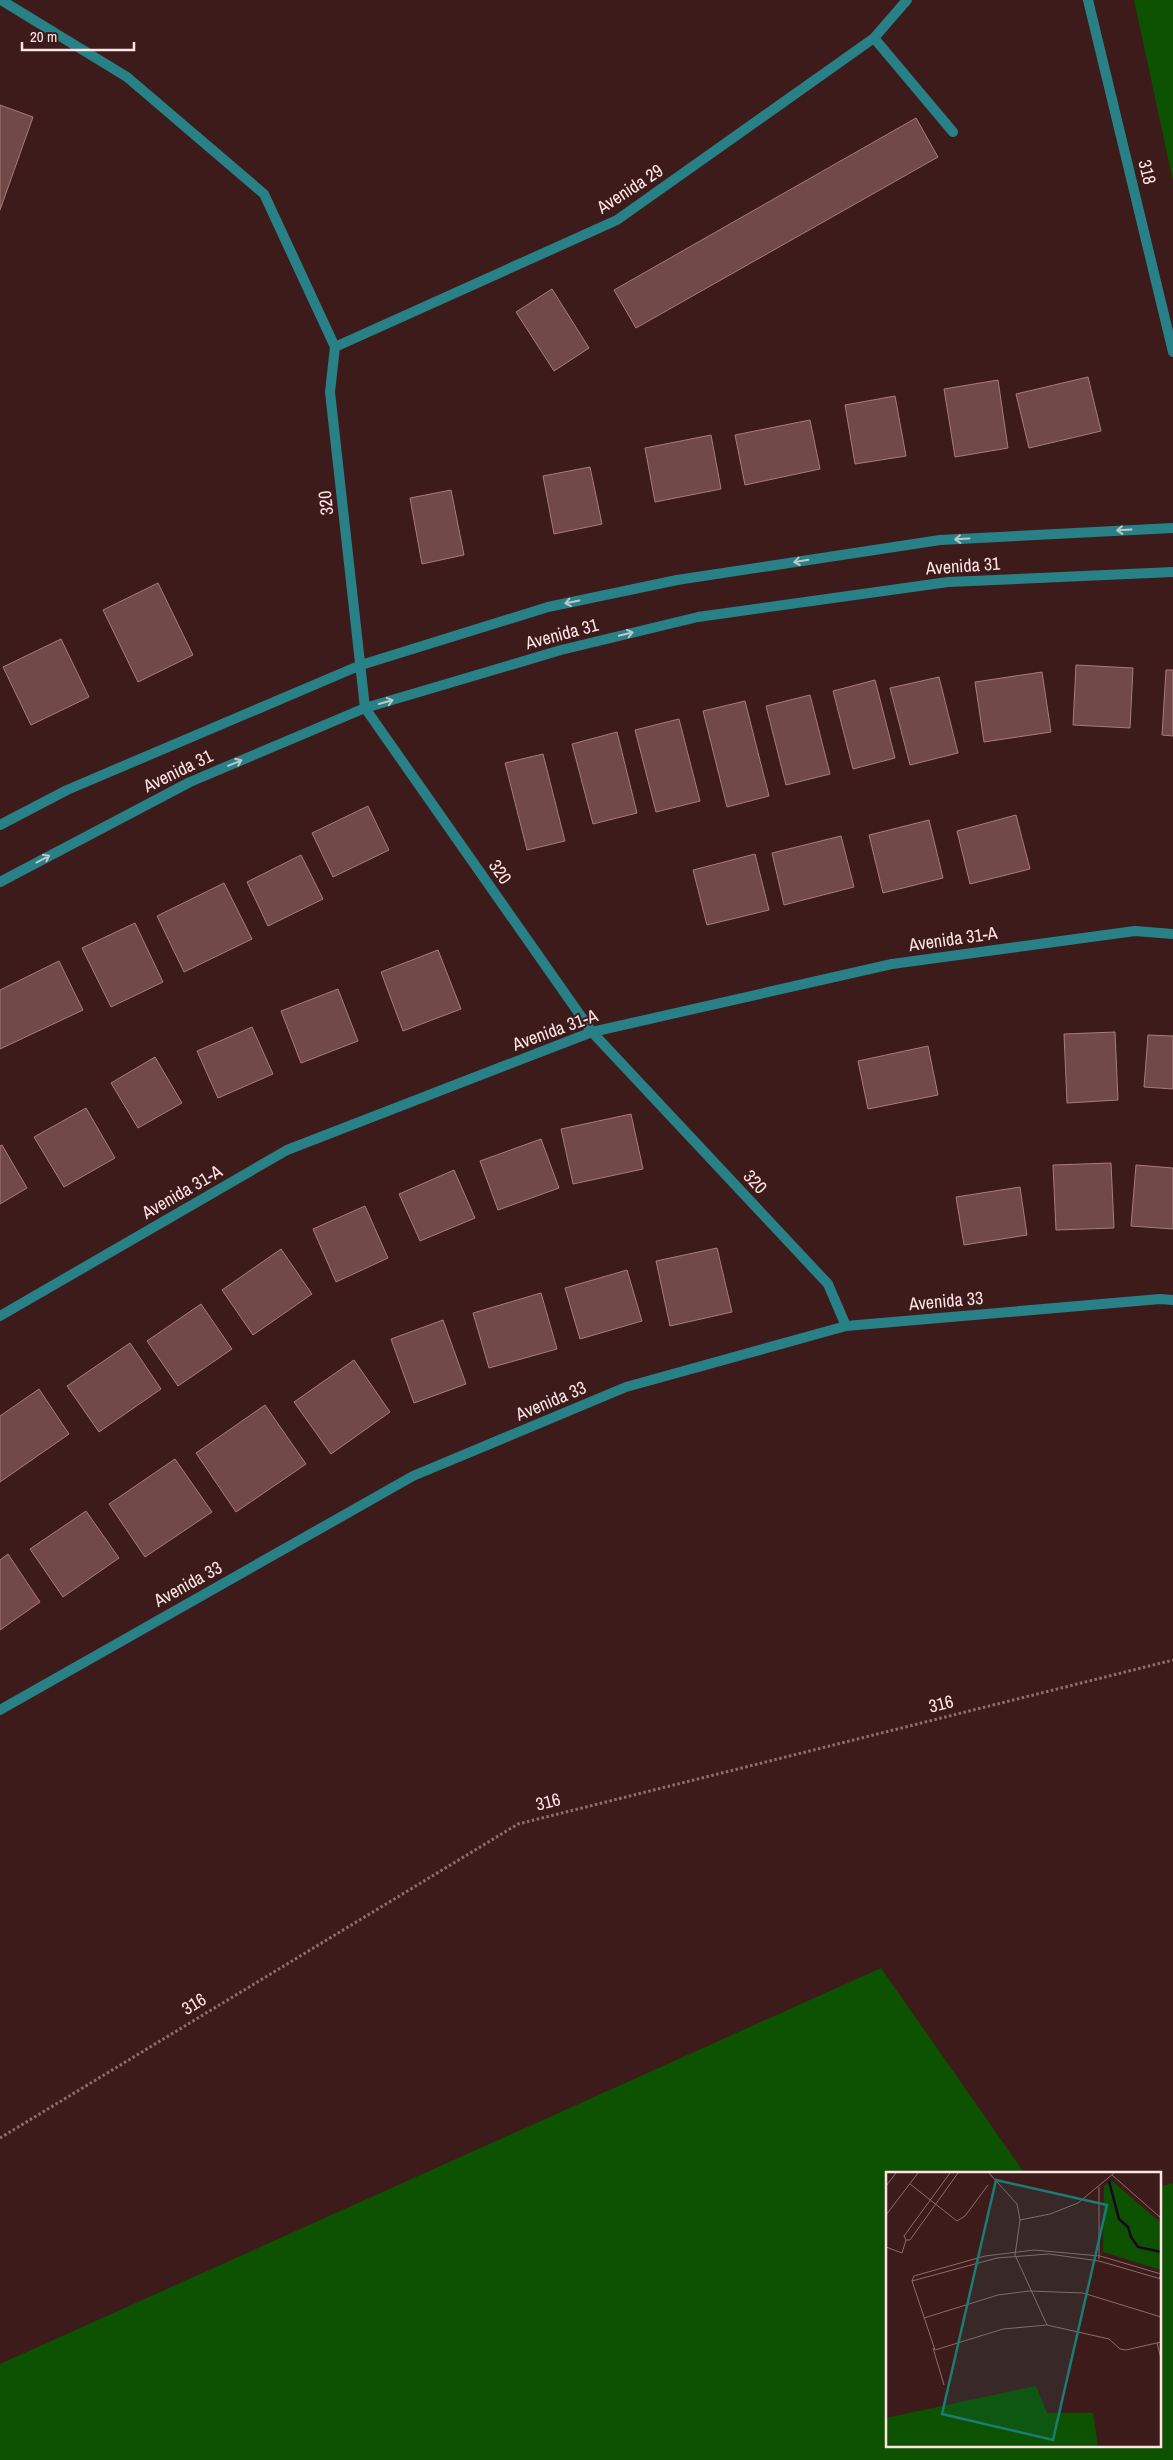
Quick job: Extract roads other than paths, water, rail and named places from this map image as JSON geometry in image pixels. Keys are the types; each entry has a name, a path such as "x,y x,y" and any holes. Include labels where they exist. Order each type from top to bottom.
{"street":[{"path":"1,0 127,77 264,194 335,347"},
{"name":"Avenida 29","path":"335,347 617,220 874,38 907,0"},
{"name":"318","path":"1088,0 1173,352"},
{"path":"874,38 953,132"},
{"name":"320","path":"335,347 330,392 365,708 592,1032 828,1284 846,1326"},
{"name":"Avenida 31","path":"0,825 67,790 361,665 548,607 677,580 940,540 1173,528"},
{"name":"Avenida 31","path":"0,882 190,782 365,708 561,650 698,617 948,582 1173,572"},
{"name":"Avenida 31-A","path":"0,1316 287,1150 592,1032 892,964 1135,931 1173,934"},
{"name":"Avenida 33","path":"0,1710 413,1476 626,1387 846,1326 1150,1300 1173,1300"}]}
